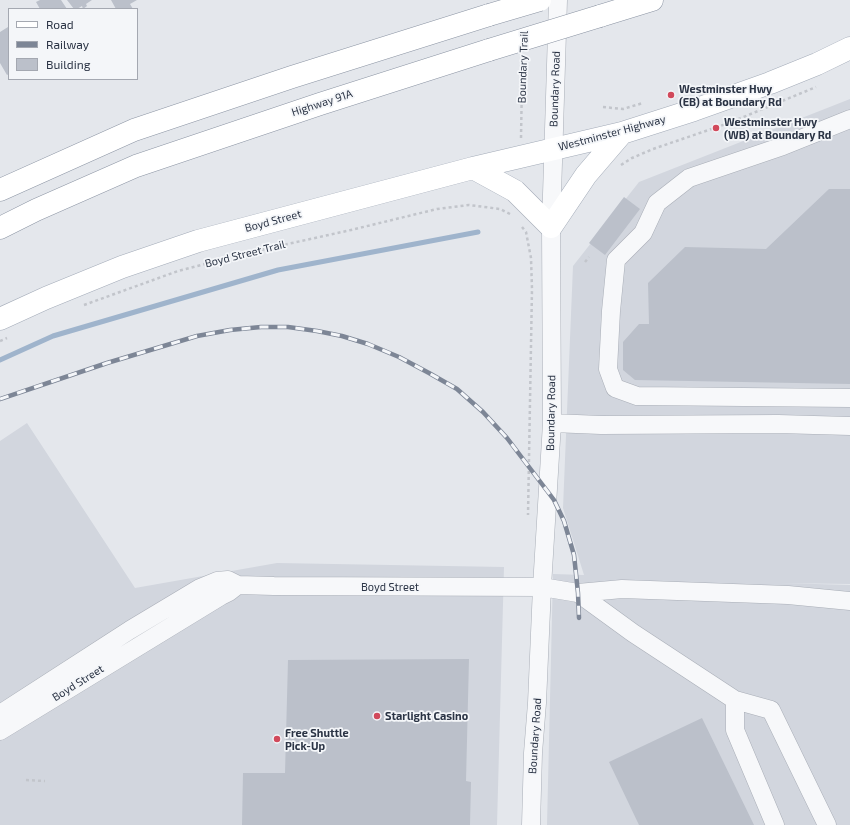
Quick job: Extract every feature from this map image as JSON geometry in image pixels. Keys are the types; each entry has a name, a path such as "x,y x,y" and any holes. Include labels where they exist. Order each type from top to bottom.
{"main road":[{"path":"0,190 134,130 292,77 540,0"},
{"name":"Highway 91A","path":"0,228 36,210 136,166 320,104 652,0"},
{"name":"Westminster Highway","path":"554,149 622,133 701,108 770,83 817,64 850,48"},
{"path":"473,168 515,191 551,227 587,173 622,133"},
{"name":"Boyd Street","path":"7,327 46,298 122,267 198,242 473,168 554,149"}],"street":[{"name":"Boundary Road","path":"531,825 533,753 552,423 551,227 558,0"},
{"path":"850,119 783,146 689,178 657,203 643,234 616,260 611,311 608,369 615,388 638,396 850,398"},
{"path":"552,423 601,425 778,424 850,426"},
{"name":"Boyd Street","path":"0,714 130,630 200,588 217,581 228,580 238,585 542,587 578,593"},
{"name":"Boyd Street","path":"0,732 229,592 238,585"},
{"path":"578,593 630,589 788,595 850,601"},
{"path":"578,593 633,633 736,700 770,710 827,825"},
{"path":"736,700 735,730 775,825"}],"path":[{"name":"Boundary Trail","path":"521,133 523,58"},
{"path":"616,169 632,158 653,149 729,123 819,85"},
{"path":"603,107 623,109 643,103"},
{"name":"Boyd Street Trail","path":"80,306 178,271 247,253 437,209 469,205 500,208 515,217"},
{"path":"519,222 526,232 532,266 527,518"},
{"path":"585,262 589,257"},
{"path":"0,341 7,327"},
{"path":"26,780 46,781"}],"shaded area":[{"path":"850,99 850,584 780,583 850,585 850,825 547,825 553,574 584,575 563,508 573,266 639,182"},
{"path":"27,423 135,588 277,563 504,567 497,825 0,825 0,441"}],"building":[{"path":"40,0 61,0 66,8 39,8 36,2"},
{"path":"67,0 92,0 86,4 87,6 84,8 82,6 79,8 73,8"},
{"path":"111,0 137,0 130,4 132,8 115,8"},
{"path":"8,27 7,75 0,63 0,32"},
{"path":"829,189 850,189 850,384 635,380 623,370 623,342 639,324 649,324 648,283 685,247 766,249"},
{"path":"624,197 640,209 605,255 589,243"},
{"name":"Starlight Casino","path":"469,659 466,781 471,782 470,825 242,825 243,773 285,773 288,660"},
{"path":"702,718 754,825 639,825 609,762"}],"waterway":[{"path":"0,360 53,336 278,270 478,232"}],"railway":[{"path":"0,399 107,363 197,336 230,330 261,327 288,327 342,336 368,344 399,357 457,389 483,412 507,438 554,500 564,521 574,555 579,618"}],"place":[{"name":"Westminster Hwy (EB) at Boundary Rd","path":"671,95"},
{"name":"Westminster Hwy (WB) at Boundary Rd","path":"716,128"},
{"name":"Starlight Casino","path":"377,716"},
{"name":"Free Shuttle Pick-Up","path":"277,739"}]}
